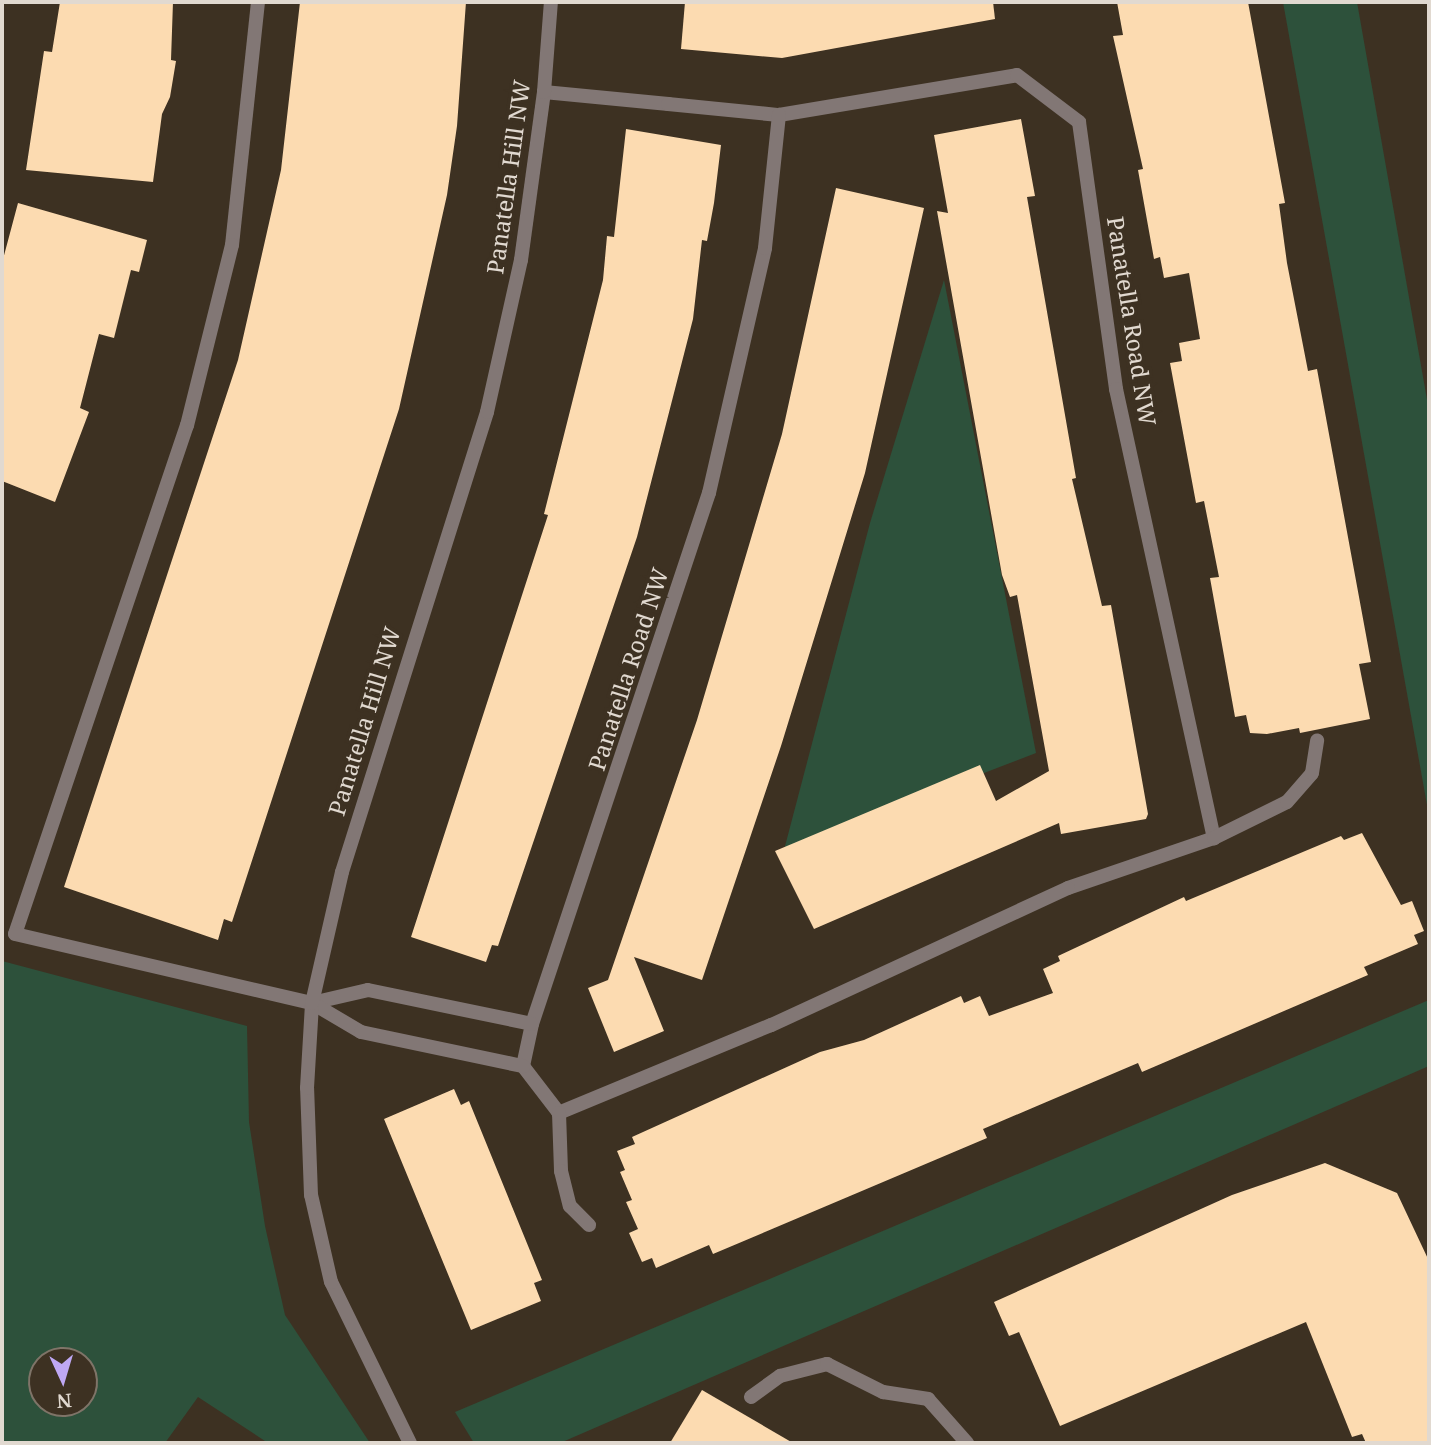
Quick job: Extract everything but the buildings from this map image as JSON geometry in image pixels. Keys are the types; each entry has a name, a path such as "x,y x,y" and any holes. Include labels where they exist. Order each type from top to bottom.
{"street":[{"path":"258,2 232,245 187,425 15,934 312,1003 361,1032 523,1066 559,1113 564,1182 570,1206 589,1225"},
{"name":"Panatella Hill NW","path":"410,1443 331,1282 311,1195 307,1088 312,1003 342,872 487,412 521,260 544,92 551,2"},
{"name":"Panatella Road NW","path":"544,92 779,115 1017,75 1079,122 1116,389 1214,838"},
{"name":"Panatella Road NW","path":"523,1066 532,1024 709,493 765,248 779,115"},
{"path":"559,1113 771,1025 1068,888 1214,838 1287,803 1312,773 1317,740"},
{"path":"312,1003 368,990 532,1024"},
{"path":"751,1397 780,1376 827,1364 883,1392 928,1399 967,1443"}],"green space":[{"path":"1283,2 1357,2 1429,411 1429,816"},
{"path":"944,280 1036,753 784,850 870,523"},
{"path":"2,961 247,1026 249,1122 265,1226 285,1315 370,1443 268,1443 198,1397 165,1443 2,1443"},
{"path":"1429,1000 1429,1066 560,1443 474,1443 455,1412"}]}
